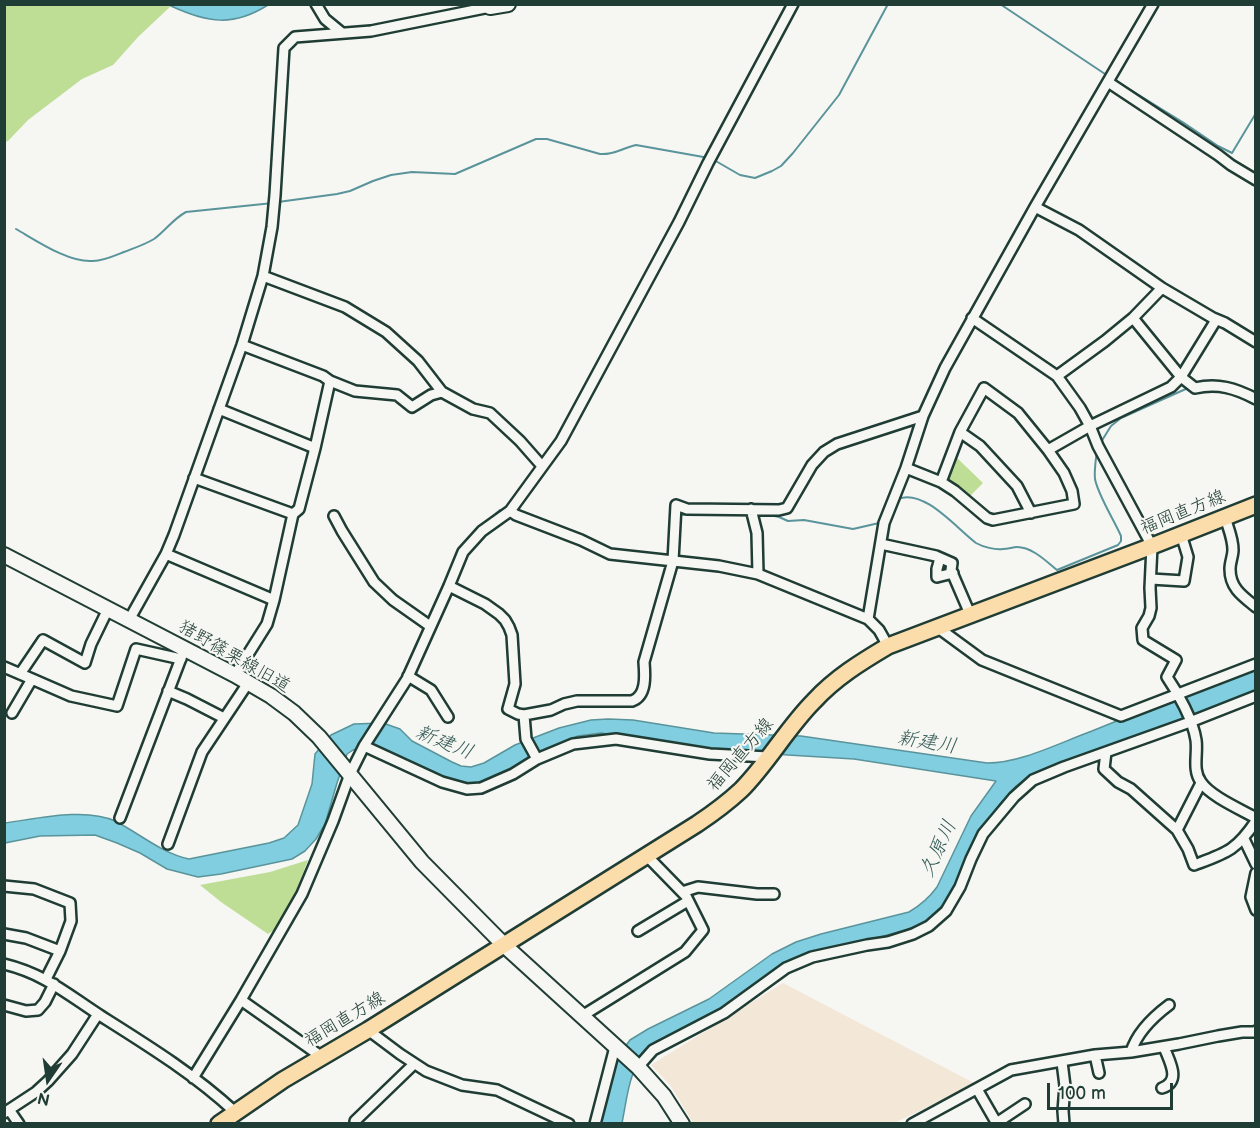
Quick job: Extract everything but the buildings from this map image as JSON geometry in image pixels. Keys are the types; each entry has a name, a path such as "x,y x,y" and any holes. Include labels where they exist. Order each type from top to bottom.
{"main road":[{"name":"福岡直方線","path":"219,1124 283,1080 368,1030 721,808 741,790 813,701 867,658 888,646 1256,505"}],"street":[{"path":"316,4 325,19 342,33"},
{"path":"129,620 166,554 174,535 242,345 263,276 276,195 284,48 295,37 371,31 508,4"},
{"path":"194,1078 303,894 350,774 364,746 408,676 465,549 482,531 510,511 561,441 794,4"},
{"path":"868,619 884,523 906,468 923,416 945,368 1153,4"},
{"path":"1108,82 1256,180"},
{"path":"1035,207 1079,230 1162,288 1256,342"},
{"path":"263,276 345,306 386,332 418,361 442,392 473,409 490,413 520,441 542,466"},
{"path":"1057,376 1105,341 1162,288"},
{"path":"972,318 1057,376 1080,408 1152,546 1151,608 1142,628 1143,640 1176,660 1167,677 1179,694 1190,722 1196,742 1196,765 1201,783 1212,793 1256,820 1244,839 1233,849 1194,865 1177,830 1131,789 1118,782 1104,769 1106,752"},
{"path":"1132,318 1181,377 1195,388 1226,386 1256,399"},
{"path":"1048,450 1090,426 1172,387 1181,377 1216,320"},
{"path":"242,345 323,376 355,391 398,396 412,407 431,395 442,392"},
{"path":"235,675 267,624 293,514 299,508 330,381"},
{"path":"906,468 941,482 987,518 993,520 1074,504 1064,473 1048,450 1018,413 984,388 960,432 941,482"},
{"path":"219,410 315,448"},
{"path":"449,586 485,604 499,614 509,627 512,636 515,684 507,709 524,715 550,710 577,701 632,701 638,699 644,685 644,662 674,561 676,505 687,509 779,510 787,508 812,465 824,452 837,444 923,416"},
{"path":"960,432 980,447 1017,486 1031,513"},
{"path":"194,478 293,514"},
{"path":"751,509 757,534 758,574"},
{"path":"510,511 610,554 719,566 758,574 868,619 879,630 888,646"},
{"path":"334,516 374,582 393,600 430,626"},
{"path":"1225,517 1232,537 1233,551 1230,568 1233,585 1239,594 1256,606"},
{"path":"1151,579 1184,581 1188,557 1181,534"},
{"path":"881,544 911,550 952,563 951,570 970,614"},
{"path":"166,554 274,600"},
{"name":"猪野篠栗線旧道","path":"4,555 129,620 183,654 235,675 271,696 294,713 320,737 422,862 504,945 637,1067 664,1096 682,1124"},
{"path":"940,558 937,577 953,573"},
{"path":"20,674 43,640 85,663 91,644 108,609"},
{"path":"937,627 982,660 1121,716 1256,664"},
{"path":"4,667 71,696 117,706 136,649 183,654 120,818"},
{"path":"408,676 430,690 448,717"},
{"path":"12,713 32,679"},
{"path":"168,844 202,752 248,683"},
{"path":"168,691 224,718"},
{"path":"637,1067 653,1050 724,1013 786,968 812,957 888,942 929,926 946,911 983,834 1014,796 1033,780 1256,696"},
{"path":"524,715 526,739 537,759"},
{"path":"364,746 442,782 467,789 481,788 513,774 537,759 573,744 616,739 710,754 768,758"},
{"path":"1177,830 1201,783"},
{"path":"1244,839 1256,864"},
{"path":"582,1016 685,952 703,930 682,892 647,856"},
{"path":"1256,873 1251,897 1256,910"},
{"path":"4,886 34,889 70,903 71,921 45,1002 38,1010 26,1011 4,1005"},
{"path":"682,892 698,887 774,894"},
{"path":"638,931 688,901"},
{"path":"4,934 26,938 60,951"},
{"path":"4,964 24,969 50,982 194,1078 215,1093 235,1112"},
{"path":"241,1000 322,1057"},
{"path":"1131,1052 1149,1022 1169,1005"},
{"path":"19,1124 7,1112 48,1081 72,1054 98,1014"},
{"path":"368,1030 426,1071 462,1085 496,1090 569,1124"},
{"path":"912,1124 1011,1070 1256,1031"},
{"path":"1162,1088 1170,1085 1173,1077 1164,1047"},
{"path":"595,1124 618,1049"},
{"path":"1095,1055 1099,1073"},
{"path":"1062,1062 1065,1086 1064,1124"},
{"path":"355,1121 414,1064"},
{"path":"977,1089 995,1123 1025,1104"}],"shaded area":[{"path":"783,983 976,1084 894,1123 693,1123 670,1085 651,1065"}],"green space":[{"path":"4,5 172,5 138,37 113,65 82,79 28,120 5,142"},
{"path":"955,456 983,483 969,497 946,478"},
{"path":"308,860 295,894 274,930 268,934 200,885 270,872"}],"water":[{"path":"172,4 268,5 243,17 220,20 184,12 171,6"},
{"path":"1255,667 1255,691 1031,776 1016,786 980,832 950,897 927,922 906,930 789,961 727,1006 650,1047 637,1064 633,1074 622,1123 600,1123 616,1059 630,1040 709,999 772,954 796,942 909,912 917,907 937,887 971,816 996,781 854,759 672,745 601,733 578,736 485,782 465,786 450,782 373,746 353,750 347,754 325,824 305,851 292,859 198,877 167,869 140,853 95,835 40,836 5,843 4,823 75,814 103,817 115,821 160,848 189,859 284,838 298,825 312,784 315,754 331,735 354,724 383,723 400,729 412,741 461,766 471,767 484,763 515,745 559,728 591,720 608,719 633,720 714,733 801,736 987,763 1013,760 1040,752"}],"waterway":[{"path":"714,160 740,175 755,178 781,166 839,95 888,4"},
{"path":"1000,4 1108,76"},
{"path":"1113,79 1232,153 1256,113"},
{"path":"278,202 350,191 391,175 412,172 455,174 536,139 547,139 600,154 636,145 709,158"},
{"path":"16,229 43,245 74,259 97,261 150,241 186,212 273,203"},
{"path":"1210,382 1222,381 1245,389"},
{"path":"1101,442 1111,426 1121,418 1188,388"},
{"path":"898,499 908,497 929,504 976,543 996,549 1017,547 1028,549 1057,570 1118,545 1121,541 1121,536 1095,479 1097,450"},
{"path":"765,514 788,521 804,520 853,529 879,523 889,499"},
{"path":"476,533 500,510 505,512"},
{"path":"678,515 717,514"},
{"path":"545,531 609,559 629,561"},
{"path":"455,585 469,551"},
{"path":"440,617 453,590"},
{"path":"416,675 418,663"}],"water label":[{"name":"新建川","path":"444,743"},
{"name":"新建川","path":"927,743"},
{"name":"久原川","path":"939,849"}]}
